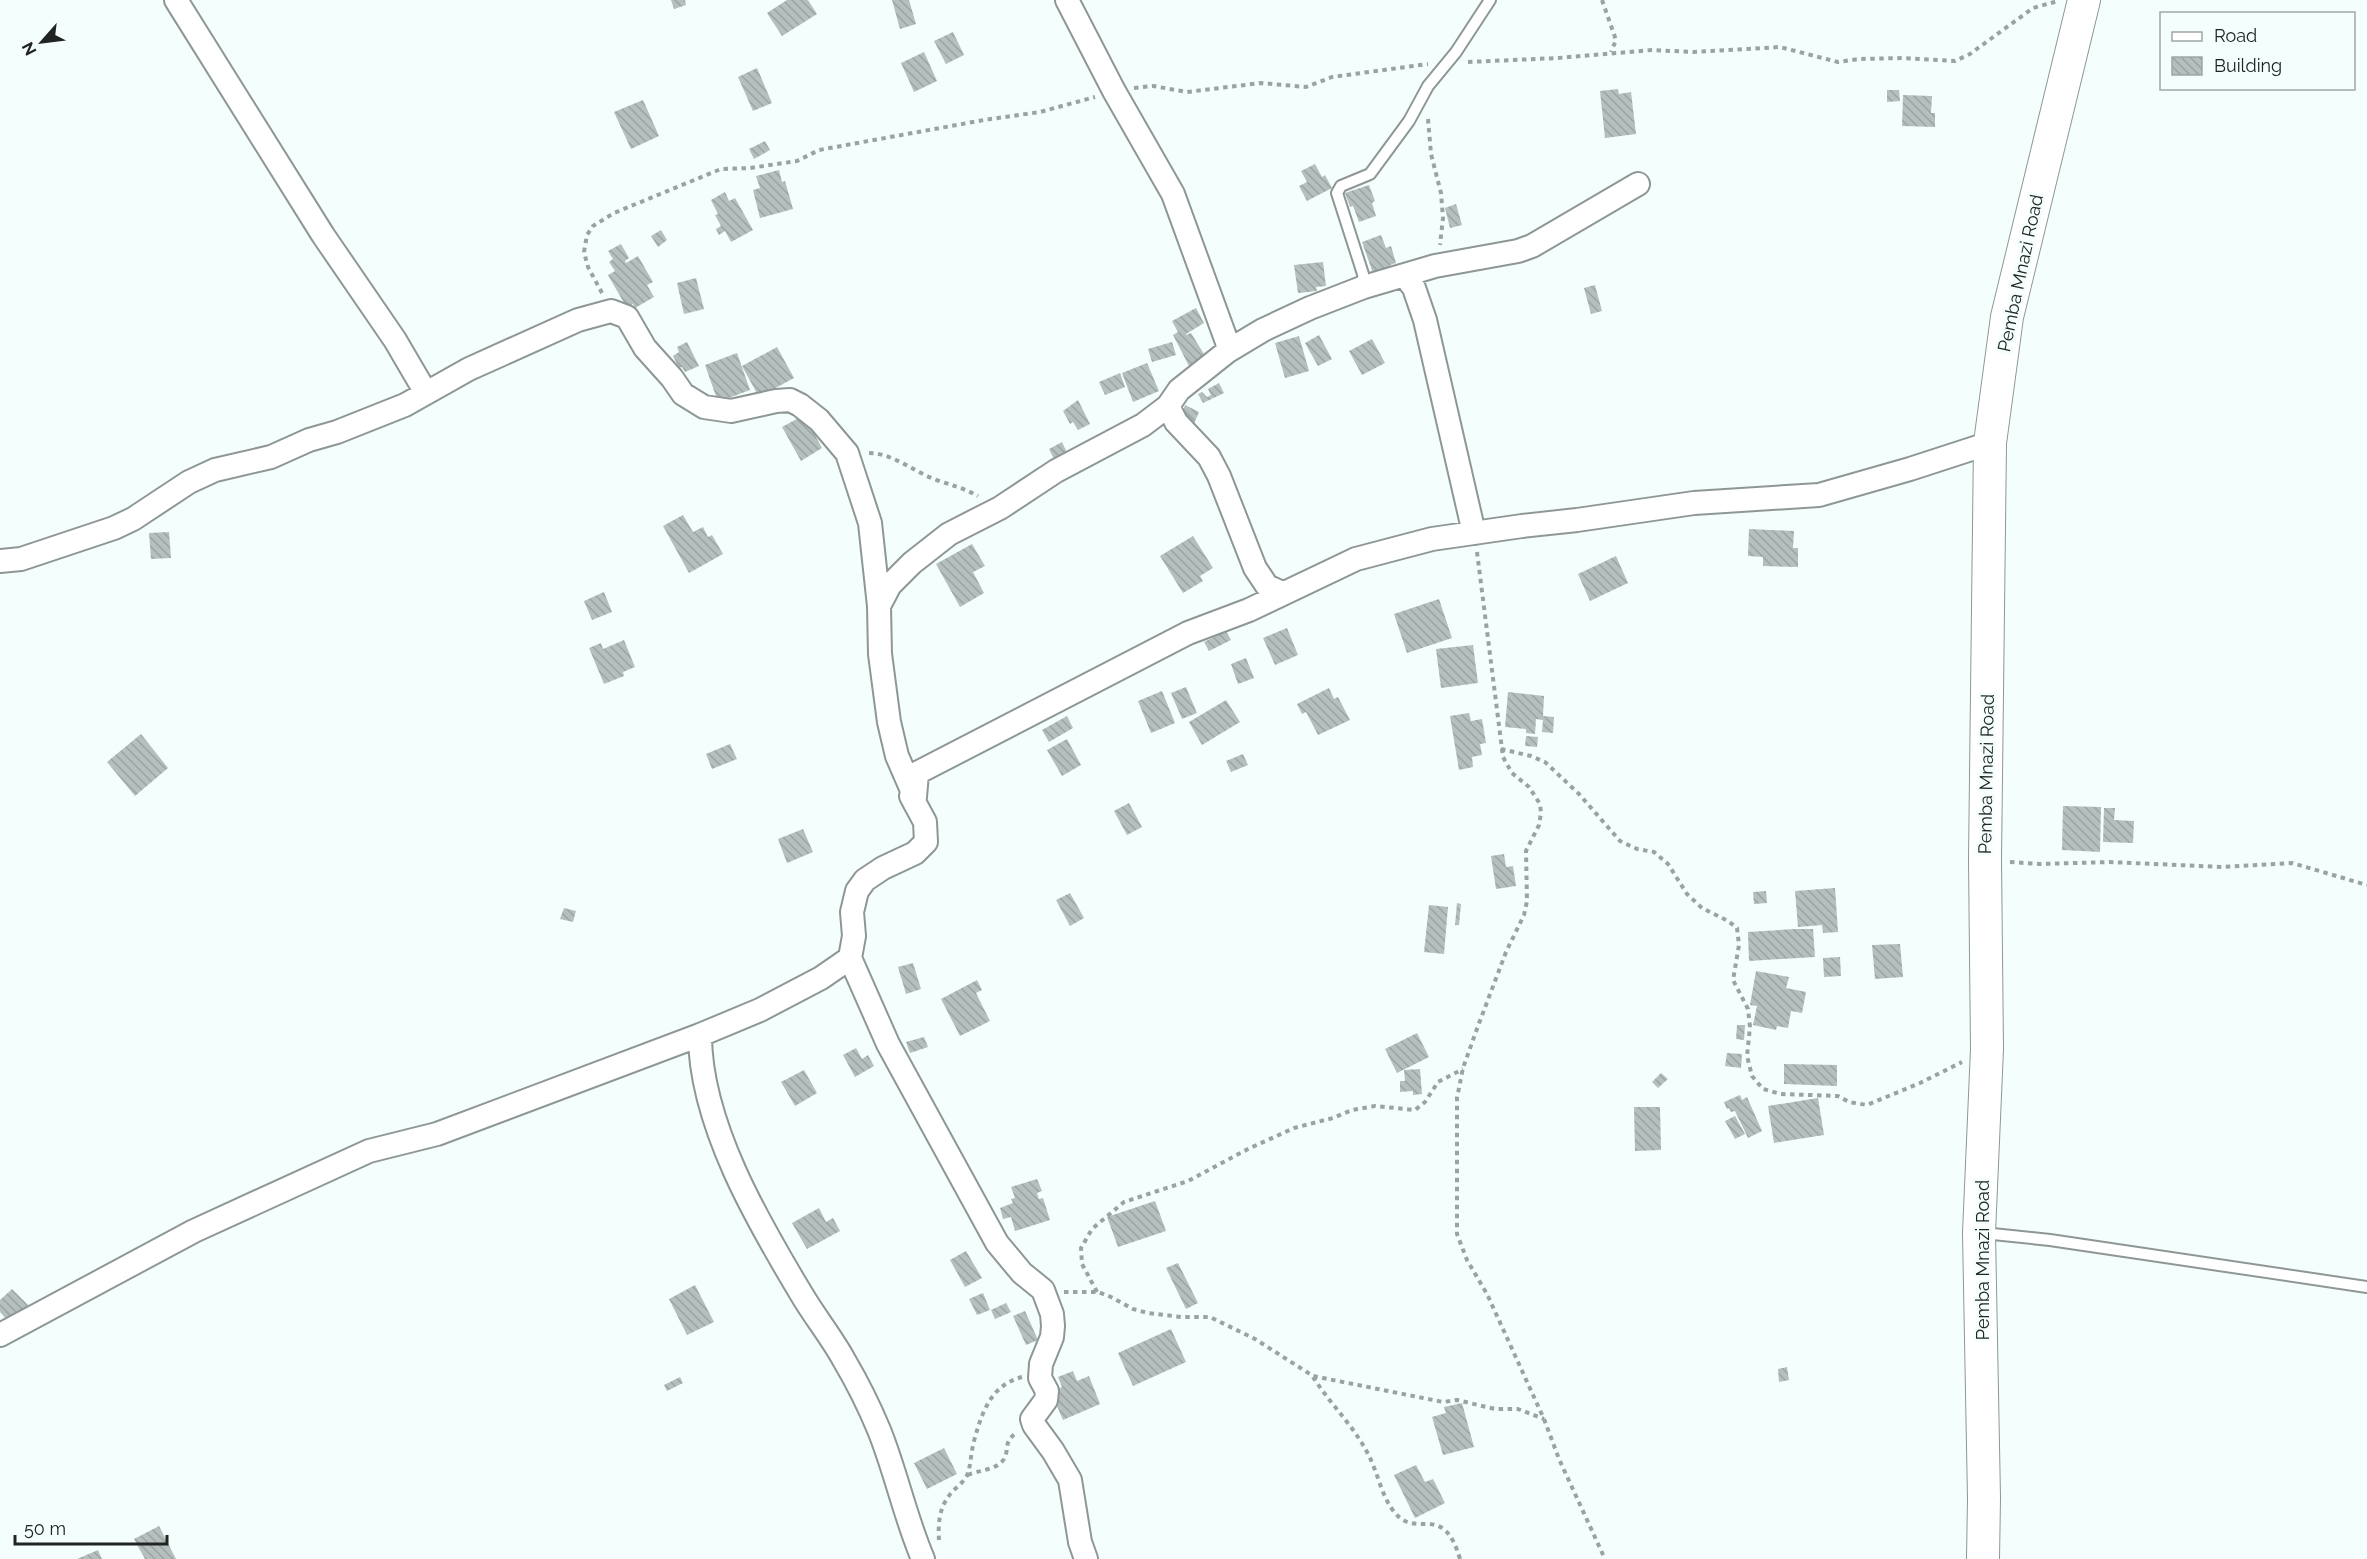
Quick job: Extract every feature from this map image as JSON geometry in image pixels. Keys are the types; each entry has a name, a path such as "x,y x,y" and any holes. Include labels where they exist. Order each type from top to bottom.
{"main road":[{"name":"Pemba Mnazi Road","path":"1983,1559 1979,1233 1987,1049 1985,861 1990,443 2007,317 2084,0"}],"street":[{"path":"176,0 323,235 395,340 426,393"},
{"path":"1067,0 1114,91 1173,194 1227,342 1228,351"},
{"path":"879,606 890,585 912,563 950,534 1000,508 1056,471 1143,425 1168,406 1179,390 1228,351 1263,330 1364,286 1436,266 1518,251 1532,246 1638,184"},
{"path":"1406,276 1414,288 1425,320 1474,533"},
{"path":"0,561 21,559 114,528 133,519 189,482 206,474 271,457 309,440 337,432 405,405 469,369 578,320 611,311 627,317 645,348 683,394 704,406 731,411 790,400 819,420 847,453 870,523 879,606 880,654 889,722 897,756 915,797"},
{"path":"1168,406 1176,422 1209,457 1219,476 1255,568 1267,586 1282,593"},
{"path":"915,797 917,773 1019,718 1188,633 1249,610 1356,559 1432,539 1474,533 1694,503 1819,495 1990,443"},
{"path":"915,797 911,796 925,822 926,842 915,853 883,868 865,880 857,891 852,912 854,936 850,958 888,1044 997,1243 1022,1273 1043,1290 1052,1314 1053,1326 1052,1337 1044,1354 1040,1378 1047,1391 1046,1400 1032,1419 1070,1480 1080,1542 1086,1559"},
{"path":"0,1335 194,1231 369,1151 437,1134 700,1035 781,999 821,978 850,958"},
{"path":"700,1035 700,1056 707,1092 723,1141 748,1202 802,1296 844,1359 878,1429 931,1552"}],"lane":[{"path":"1364,286 1363,274 1337,193 1341,186 1370,174 1409,122 1425,91 1470,32 1490,0"},
{"path":"1979,1233 2050,1240 2367,1287"}],"path":[{"path":"1602,0 1615,31 1616,40 1610,52"},
{"path":"611,311 588,267 584,252 587,235 593,226 614,213 721,169 750,168 797,161 819,150 1040,112 1114,91 1153,86 1187,92 1231,88 1251,83 1306,87 1346,74 1446,62 1558,58 1652,50 1693,52 1780,47 1838,62 1893,58 1955,61 1970,54 2033,8 2061,0"},
{"path":"1425,91 1431,154 1441,193 1443,218 1436,266"},
{"path":"847,453 874,453 904,464 933,479 960,486 1000,508"},
{"path":"1474,533 1501,749 1512,773 1529,787 1539,804 1541,813 1539,825 1526,851 1527,901 1524,915 1506,952 1463,1068 1456,1110 1457,1234 1467,1260 1487,1294 1544,1419 1559,1460 1605,1559"},
{"path":"1501,749 1545,762 1579,794 1620,841 1637,849 1654,852 1668,864 1687,894 1702,908 1737,928 1739,945 1733,980 1748,1009 1750,1027 1748,1056 1752,1076 1762,1089 1781,1094 1838,1096 1867,1105 1920,1083 1987,1049"},
{"path":"1985,861 2040,864 2109,862 2223,867 2292,864 2367,885"},
{"path":"1098,1292 1082,1264 1081,1248 1092,1229 1124,1202 1188,1181 1294,1128 1333,1118 1352,1110 1375,1106 1415,1110 1425,1102 1438,1082 1463,1068"},
{"path":"1043,1290 1098,1292 1133,1309 1148,1313 1181,1317 1210,1317 1255,1339 1313,1376 1443,1402 1457,1400 1495,1409 1518,1410 1544,1419"},
{"path":"1313,1376 1368,1454 1395,1514 1406,1522 1438,1525 1447,1530 1460,1559"},
{"path":"931,1552 947,1498 967,1475 974,1441 985,1408 997,1389 1008,1381 1022,1377 1040,1378"},
{"path":"967,1475 1000,1463 1004,1458 1009,1438 1032,1419"}],"building":[{"path":"671,0 685,0 686,5 674,9"},
{"path":"787,0 808,0 817,14 782,36 767,13"},
{"path":"892,0 909,0 916,24 900,29"},
{"path":"953,32 964,55 946,64 934,41"},
{"path":"924,52 937,81 914,92 901,63"},
{"path":"757,68 772,103 753,111 738,77"},
{"path":"1618,89 1619,94 1631,92 1636,134 1605,138 1600,91"},
{"path":"1887,90 1899,90 1900,101 1887,102"},
{"path":"1903,95 1932,96 1931,113 1935,113 1935,127 1902,126"},
{"path":"643,100 659,136 631,149 614,112"},
{"path":"765,141 770,150 754,159 749,149"},
{"path":"1315,164 1322,177 1325,175 1332,188 1307,201 1299,186 1307,182 1301,171"},
{"path":"779,170 782,182 785,181 793,209 760,218 753,190 760,188 756,176"},
{"path":"1369,185 1375,201 1372,203 1376,216 1359,222 1345,193"},
{"path":"725,192 729,201 735,198 753,230 731,242 725,231 719,235 716,229 721,226 711,200"},
{"path":"1456,204 1462,225 1450,228 1445,208"},
{"path":"661,230 667,240 658,247 651,236"},
{"path":"1381,235 1386,248 1391,246 1396,263 1390,265 1392,270 1374,276 1362,242"},
{"path":"621,244 629,258 625,261 626,263 638,256 653,282 647,285 654,297 635,308 633,304 628,307 624,303 608,275 615,271 609,262 613,259 608,251"},
{"path":"1323,262 1326,286 1316,287 1317,291 1298,293 1294,265"},
{"path":"696,278 704,309 684,314 677,283"},
{"path":"1595,285 1602,311 1591,314 1584,288"},
{"path":"1196,308 1204,323 1186,335 1191,333 1207,359 1190,368 1173,335 1178,332 1172,321"},
{"path":"1319,335 1332,359 1318,366 1305,343"},
{"path":"1299,336 1309,371 1285,378 1275,343"},
{"path":"1372,339 1385,363 1362,375 1349,351"},
{"path":"687,342 699,366 685,372 682,367 679,368 673,356 679,352 677,347"},
{"path":"1172,342 1176,355 1152,362 1148,349"},
{"path":"777,347 794,378 759,397 742,366"},
{"path":"737,353 750,390 718,402 705,365"},
{"path":"1147,363 1159,391 1133,402 1122,373"},
{"path":"1120,373 1125,387 1105,395 1099,382"},
{"path":"1219,383 1224,393 1203,403 1198,394 1202,392 1207,397 1211,395 1208,389"},
{"path":"1078,400 1090,424 1078,430 1073,422 1070,424 1063,411"},
{"path":"1185,405 1199,412 1193,426 1179,420"},
{"path":"804,415 822,448 801,461 782,427"},
{"path":"1062,442 1068,455 1055,461 1049,449"},
{"path":"683,515 693,532 703,527 708,537 712,535 723,554 689,573 663,526"},
{"path":"1749,529 1794,531 1793,548 1798,548 1798,567 1763,566 1763,557 1748,556"},
{"path":"169,532 171,558 151,559 149,533"},
{"path":"1193,536 1213,568 1200,576 1203,581 1183,593 1160,556"},
{"path":"972,544 985,566 973,572 984,593 960,607 936,564"},
{"path":"1616,556 1628,583 1590,601 1578,574"},
{"path":"604,592 612,612 592,620 584,601"},
{"path":"1439,599 1452,638 1407,653 1394,614"},
{"path":"1287,628 1298,655 1275,665 1263,638"},
{"path":"1226,631 1231,640 1209,651 1204,642"},
{"path":"624,640 635,667 623,672 624,676 604,684 589,648 601,643 603,649"},
{"path":"1473,645 1478,683 1441,688 1436,649"},
{"path":"1246,658 1254,678 1238,684 1231,664"},
{"path":"1186,687 1197,713 1182,719 1171,693"},
{"path":"1329,688 1334,699 1338,697 1350,720 1318,735 1306,712 1302,714 1297,704"},
{"path":"1162,691 1175,723 1151,733 1138,701"},
{"path":"1508,692 1544,696 1543,716 1554,717 1553,733 1542,732 1543,720 1536,719 1535,734 1526,733 1526,729 1505,727"},
{"path":"1226,700 1240,722 1202,745 1189,722"},
{"path":"1469,713 1471,721 1482,719 1486,743 1480,744 1482,755 1472,757 1473,767 1459,770 1450,716"},
{"path":"1067,716 1073,728 1049,742 1042,730"},
{"path":"141,734 168,768 135,796 107,762"},
{"path":"1526,736 1538,737 1537,747 1525,746"},
{"path":"1067,739 1081,765 1062,776 1047,750"},
{"path":"730,744 737,759 712,769 706,754"},
{"path":"1243,754 1248,765 1231,772 1226,761"},
{"path":"1129,803 1142,827 1127,835 1114,811"},
{"path":"2063,806 2101,807 2100,852 2062,850"},
{"path":"2104,808 2115,808 2114,820 2134,821 2133,843 2103,842"},
{"path":"803,829 813,852 787,863 778,839"},
{"path":"1504,854 1506,867 1513,866 1516,886 1496,889 1491,856"},
{"path":"1835,888 1838,932 1823,933 1822,925 1798,927 1795,891"},
{"path":"1766,891 1767,903 1754,904 1753,892"},
{"path":"1070,893 1084,918 1070,926 1056,900"},
{"path":"1457,903 1461,904 1459,925 1455,925"},
{"path":"1429,905 1448,907 1444,954 1424,952"},
{"path":"564,908 576,911 573,922 560,919"},
{"path":"1813,929 1815,957 1749,961 1748,932"},
{"path":"1900,944 1903,977 1875,979 1872,945"},
{"path":"1840,957 1841,976 1824,977 1823,958"},
{"path":"913,963 921,989 906,994 898,967"},
{"path":"1756,971 1789,977 1786,988 1806,992 1802,1013 1791,1011 1788,1028 1777,1026 1776,1030 1753,1025 1757,1006 1750,1005"},
{"path":"977,980 982,990 976,993 990,1021 960,1036 941,999"},
{"path":"1737,1025 1745,1025 1744,1040 1736,1039"},
{"path":"1417,1033 1429,1057 1397,1073 1385,1049"},
{"path":"924,1037 928,1047 910,1053 906,1042"},
{"path":"856,1048 862,1059 868,1055 874,1066 855,1077 843,1055"},
{"path":"1727,1053 1742,1054 1741,1068 1725,1066"},
{"path":"1784,1064 1837,1065 1837,1086 1784,1084"},
{"path":"1420,1069 1422,1094 1413,1095 1413,1091 1400,1092 1400,1081 1405,1081 1404,1070"},
{"path":"804,1070 817,1093 795,1106 781,1082"},
{"path":"1661,1073 1668,1079 1658,1088 1652,1082"},
{"path":"1740,1095 1742,1100 1747,1097 1762,1131 1748,1138 1735,1111 1731,1112 1729,1108 1727,1109 1724,1102"},
{"path":"1818,1098 1824,1135 1774,1143 1768,1106"},
{"path":"1634,1107 1660,1107 1661,1150 1635,1151"},
{"path":"1735,1116 1745,1134 1735,1139 1725,1121"},
{"path":"1037,1179 1042,1191 1037,1193 1039,1199 1043,1198 1050,1220 1015,1231 1011,1217 1003,1219 1000,1208 1013,1203 1011,1199 1015,1198 1011,1187"},
{"path":"1155,1201 1166,1231 1118,1247 1107,1217"},
{"path":"819,1208 826,1222 833,1218 840,1231 807,1249 792,1223"},
{"path":"966,1251 982,1278 965,1287 950,1260"},
{"path":"1178,1263 1198,1303 1186,1309 1166,1268"},
{"path":"695,1285 714,1322 687,1335 669,1299"},
{"path":"12,1289 28,1305 9,1322 0,1312 0,1300"},
{"path":"983,1293 990,1310 977,1315 969,1299"},
{"path":"1006,1303 1011,1312 995,1319 991,1310"},
{"path":"1025,1311 1038,1340 1026,1345 1013,1316"},
{"path":"1171,1329 1186,1362 1133,1386 1118,1353"},
{"path":"1787,1367 1789,1380 1779,1382 1778,1369"},
{"path":"1073,1371 1077,1381 1089,1376 1100,1404 1063,1420 1051,1392 1062,1387 1058,1377"},
{"path":"680,1377 683,1383 667,1391 664,1385"},
{"path":"1462,1403 1474,1447 1443,1455 1432,1417 1446,1413 1444,1407"},
{"path":"944,1448 957,1474 927,1489 914,1463"},
{"path":"1416,1465 1425,1482 1433,1479 1445,1503 1415,1518 1394,1475"},
{"path":"159,1526 176,1559 145,1559 134,1539"},
{"path":"98,1550 102,1559 77,1559"}]}
